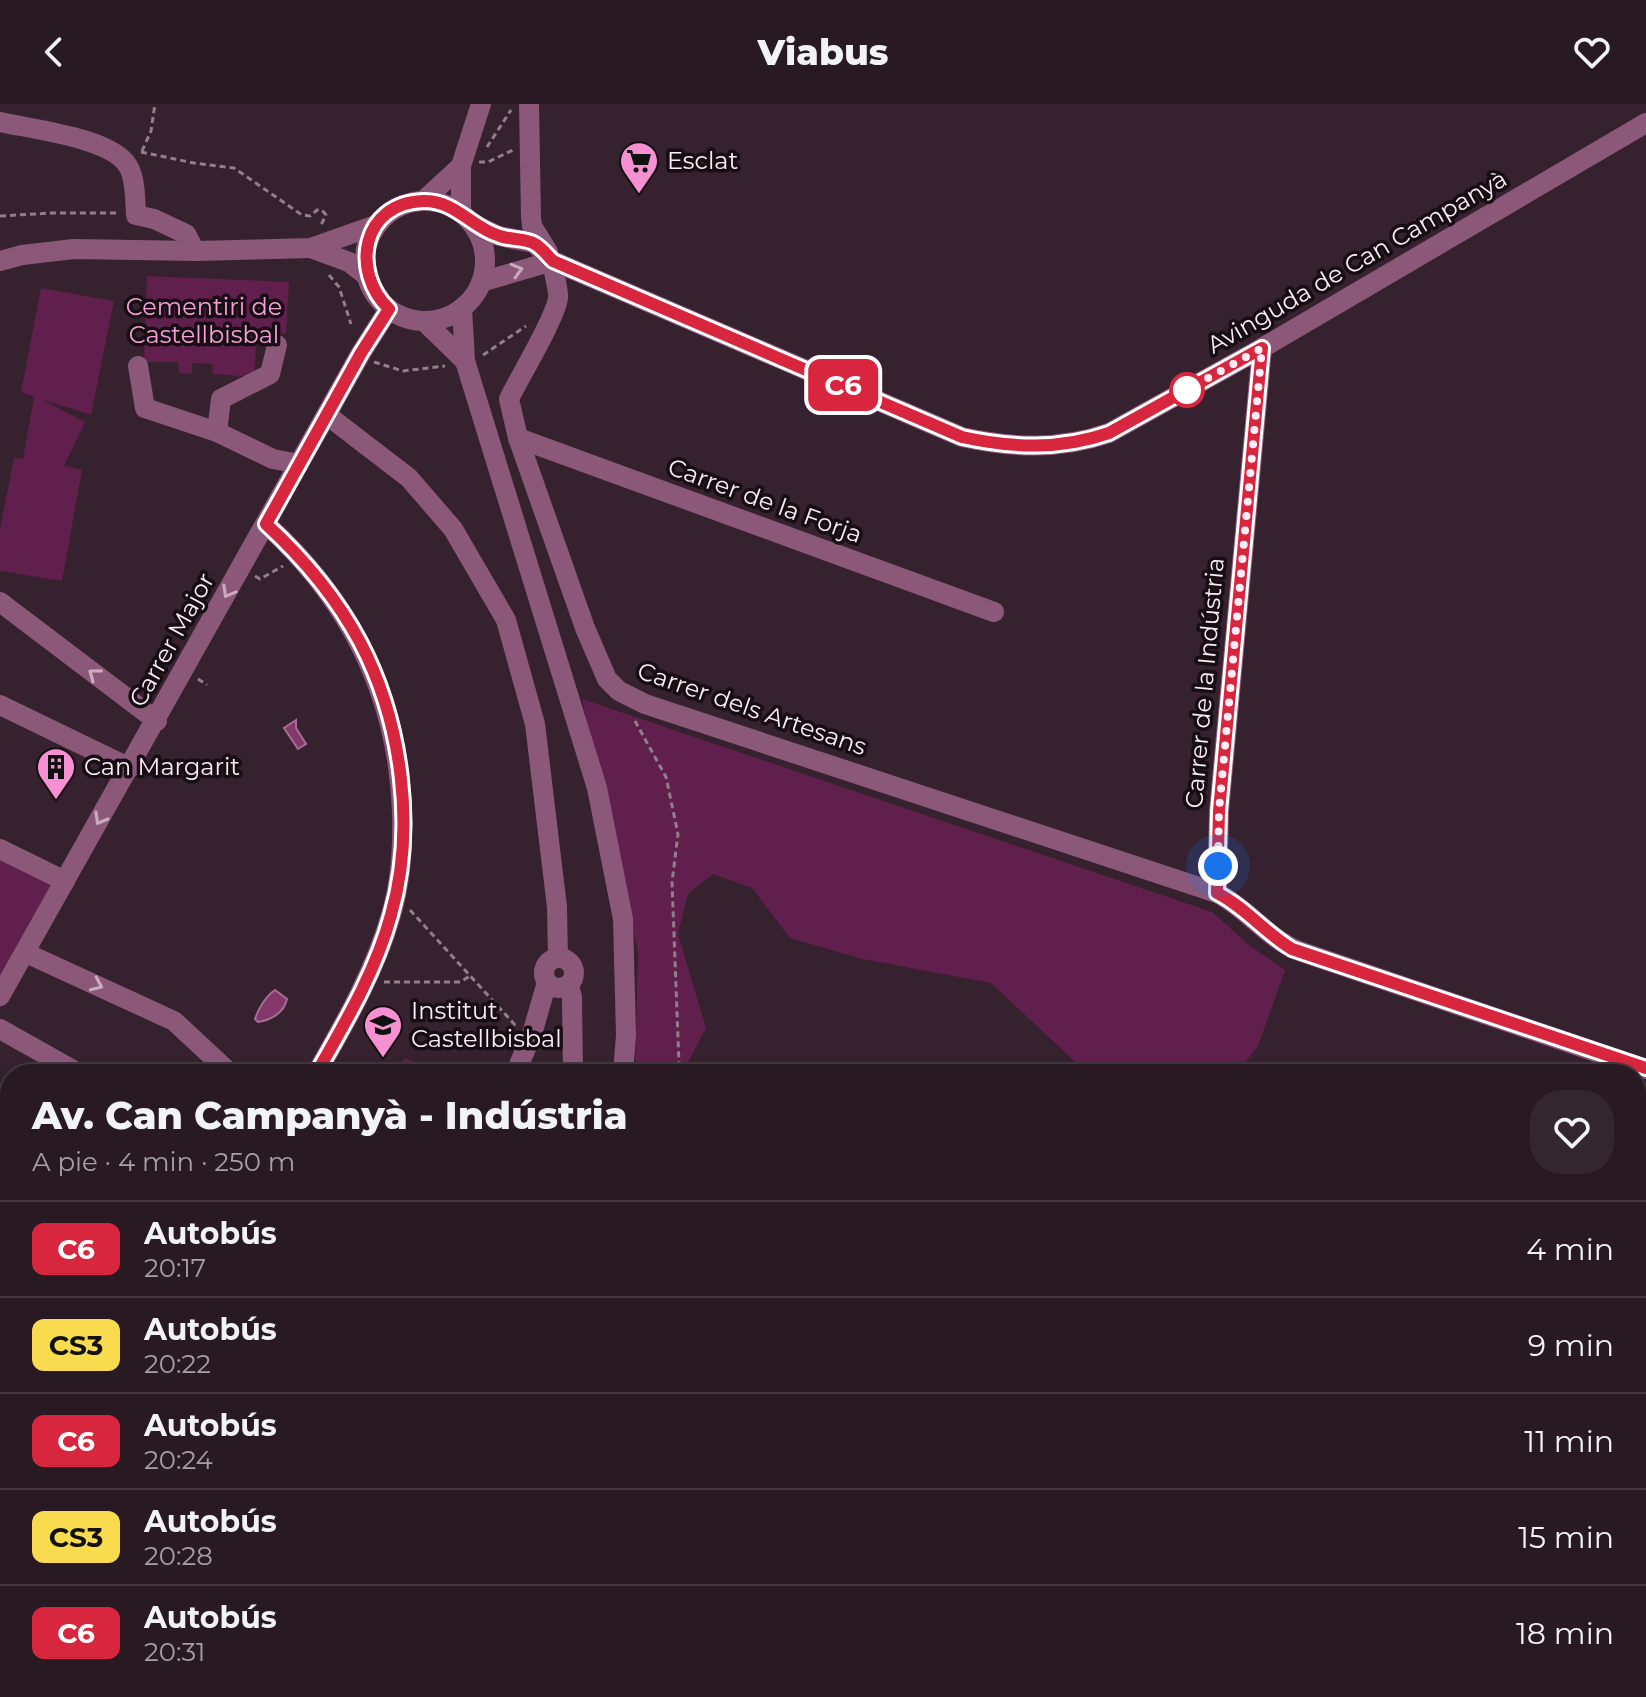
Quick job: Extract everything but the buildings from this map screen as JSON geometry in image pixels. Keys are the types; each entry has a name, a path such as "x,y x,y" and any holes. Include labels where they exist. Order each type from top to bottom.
{"street":[{"path":"467,218 461,166 481,104"},
{"path":"481,282 553,261 532,226 529,104"},
{"path":"0,122 80,140 135,158 133,185 136,215 154,219 186,234 195,251"},
{"name":"Avinguda de Can Campanyà","path":"467,218 499,236 534,243 553,261 962,437 995,444 1057,445 1109,433 1262,348 1646,123"},
{"path":"423,201 461,166"},
{"path":"0,261 22,255 74,249 195,251 311,248 376,225 404,205 423,201 443,203 467,218 481,239 485,272 469,303 449,317 424,321 389,309 373,290 367,276 366,252 376,225"},
{"path":"311,248 349,262 367,276"},
{"name":"Carrer dels Artesans","path":"553,261 559,297 509,399 518,438 585,628 607,679 619,691 645,704 1217,893"},
{"path":"462,308 465,361 597,788 623,919 624,1064"},
{"name":"Carrer Major","path":"0,996 361,353 389,309"},
{"path":"424,321 465,361"},
{"path":"217,432 221,399 270,374 277,345"},
{"name":"Carrer de la Indústria","path":"1217,893 1219,811 1262,348"},
{"path":"138,366 145,408 217,432 273,459 299,464"},
{"path":"327,415 409,478 445,518 506,620 535,724 557,907 558,958"},
{"name":"Carrer de la Forja","path":"518,438 994,612"},
{"path":"266,524 298,554 332,597 361,643 392,729 401,779 400,871 392,914 377,957 322,1064"},
{"path":"0,602 157,721"},
{"path":"0,705 130,768"},
{"path":"0,849 65,881"},
{"path":"1217,893 1231,900 1252,920 1292,949 1631,1064"},
{"path":"26,953 174,1021 220,1064"},
{"path":"569,986 554,988 547,982 544,973 547,964 558,958 568,960 574,968 574,978 569,986 572,997 573,1064"},
{"path":"519,1064 532,1034 547,982"},
{"path":"0,1029 62,1064"}],"path":[{"path":"155,104 151,131 135,158 234,168 302,215 310,216 322,210 326,215 311,234 311,248"},
{"path":"517,105 506,114 475,163 488,162 519,146"},
{"path":"0,216 80,212 136,215"},
{"path":"325,271 339,287 351,324"},
{"path":"619,691 666,777 678,834 672,882 679,1064"},
{"path":"412,912 517,1027"},
{"path":"384,982 460,982 470,976"}],"green space":[{"name":"Cementiri de Castellbisbal","path":"147,276 289,282 286,334 257,332 254,377 213,374 212,364 192,363 192,374 179,373 178,362 144,362"},
{"path":"41,288 114,301 91,415 41,399 85,422 64,466 82,470 62,581 0,571 0,529 14,458 23,459 34,397 21,392"},
{"path":"582,699 1212,912 1249,945 1285,970 1258,1046 1244,1064 1077,1064 991,983 863,959 790,938 752,888 713,874 688,894 678,934 706,1028 687,1064 635,1064 638,951"},
{"path":"0,853 65,881 0,996"},
{"path":"404,1058 422,1064 402,1064"}],"shaded area":[{"path":"296,720 296,728 306,744 298,749 284,728"},
{"path":"275,990 287,999 283,1008 268,1020 258,1022 255,1019 260,1007"}],"bus line":[{"name":"C6","path":"322,1064 377,957 392,914 400,871 401,779 392,729 361,643 332,597 298,554 266,524 361,353 389,309 373,290 367,276 366,252 376,225 404,205 423,201 443,203 473,224 499,236 534,243 553,261 962,437 995,444 1057,445 1109,433 1262,348 1219,811 1217,893 1231,900 1252,920 1292,949 1634,1064"}],"place":[{"name":"Esclat","path":"639,195"},
{"name":"Can Margarit","path":"56,801"},
{"name":"Institut Castellbisbal","path":"383,1059"}],"route":[{"path":"1187,390 1262,348 1219,811 1218,866"}]}
